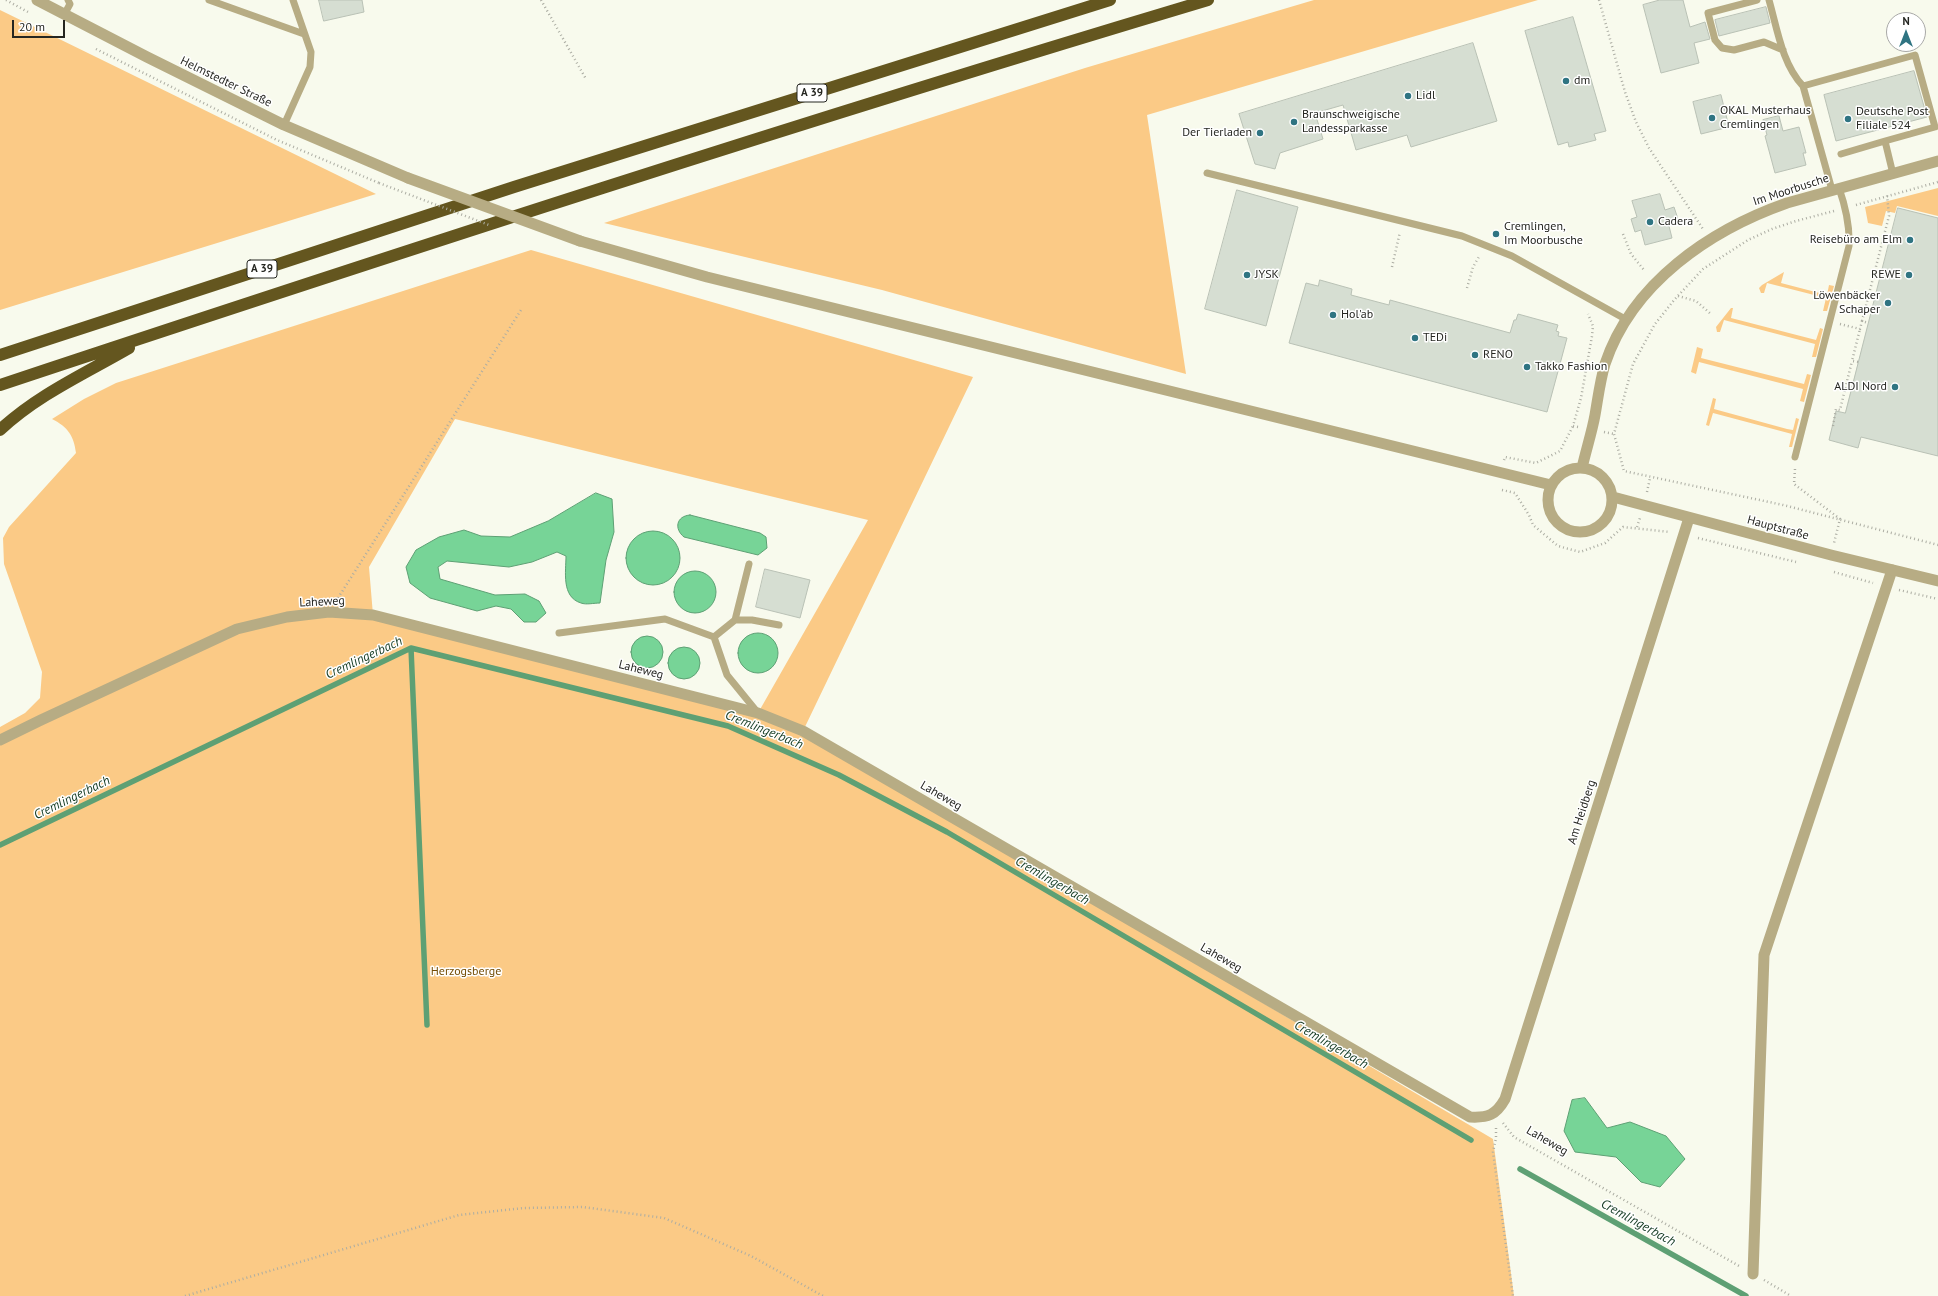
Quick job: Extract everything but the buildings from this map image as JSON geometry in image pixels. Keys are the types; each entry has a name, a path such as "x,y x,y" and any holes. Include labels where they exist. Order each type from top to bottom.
{"highway":[{"name":"A 39","path":"4,353 514,187 1110,0"},
{"name":"A 39","path":"0,385 657,171 1063,43 1208,0"},
{"path":"0,430 12,419 46,395 153,334"}],"street":[{"name":"Helmstedter Straße","path":"37,0 284,125 408,178 580,241 707,277 1500,471 1551,485"},
{"name":"Im Moorbusche","path":"1582,468 1605,365 1617,336 1643,297 1674,265 1710,239 1764,210 1938,162"},
{"path":"1582,468 1597,472 1608,483 1613,497 1612,506 1605,521 1591,531 1574,532 1559,524 1549,510 1548,494 1551,485 1564,472 1582,468"},
{"name":"Hauptstraße","path":"1613,497 1689,518 1938,581"},
{"name":"Am Heidberg","path":"1496,1111 1505,1099 1689,518"},
{"path":"1753,1274 1764,956 1888,588 1892,570"},
{"name":"Laheweg","path":"0,740 237,629 287,617 330,612 380,617 758,713 803,731 1470,1117 1484,1118 1496,1111"}],"lane":[{"path":"64,14 70,4 68,0"},
{"path":"209,0 304,34"},
{"path":"284,125 310,67 311,52 293,0"},
{"path":"1757,0 1708,13 1715,40 1722,48 1734,50 1764,42 1783,50"},
{"path":"1769,0 1783,50 1792,72 1803,86 1836,189 1846,208 1850,228 1849,246 1795,457"},
{"path":"1803,86 1915,55 1935,127 1841,154"},
{"path":"1885,141 1893,174"},
{"path":"1207,173 1403,220 1486,244 1518,259 1628,320"},
{"path":"714,637 735,620 749,564"},
{"path":"559,633 665,619 714,637"},
{"path":"735,620 752,620 779,626"},
{"path":"714,637 727,675 758,713"}],"path":[{"path":"541,0 586,79"},
{"path":"1599,0 1625,92 1636,122 1649,148 1710,239"},
{"path":"1938,182 1887,195 1772,229 1748,240 1703,269 1655,324 1633,364 1614,434 1624,471 1840,519 1938,545"},
{"path":"1833,426 1836,409 1840,410 1889,216 1889,202 1887,195"},
{"path":"1392,268 1403,220"},
{"path":"1623,234 1631,254 1644,270"},
{"path":"1467,288 1473,267 1486,244"},
{"path":"1678,296 1696,300 1712,315"},
{"path":"330,612 521,310"},
{"path":"1830,322 1860,329"},
{"path":"1862,322 1868,323"},
{"path":"1852,361 1858,362"},
{"path":"1573,426 1560,451 1536,463 1505,457 1494,487 1515,493 1529,515 1533,525 1558,546 1580,552 1605,543 1623,527 1684,534 1797,563"},
{"path":"1795,457 1794,484 1840,519"},
{"path":"1828,570 1888,588 1938,599"},
{"path":"1496,1111 1496,1138 1493,1152 1513,1296"},
{"name":"Laheweg","path":"1496,1111 1514,1137 1791,1296"},
{"path":"185,1296 459,1215 524,1208 584,1207 664,1218 751,1256 823,1296"}],"green space":[{"path":"1314,0 1538,0 1147,115 1186,374 882,290 604,223 1085,68"},
{"path":"0,10 376,194 0,310"},
{"path":"1938,188 1938,216 1897,206 1895,213 1886,211 1882,226 1868,223 1865,207"},
{"name":"Herzogsberge","path":"531,250 973,377 803,731 1493,1139 1514,1296 0,1296 0,727 25,713 40,698 42,672 4,564 3,538 9,527 76,453 72,437 62,425 52,419 84,399 116,383","holes":["455,419 868,520 758,713 373,615 369,567"]},
{"path":"1784,272 1781,283 1827,295 1829,285 1834,286 1827,311 1823,311 1826,298 1767,283 1764,293 1761,293 1759,288 1762,285"},
{"path":"1731,308 1733,308 1731,318 1816,340 1820,328 1823,329 1816,357 1812,357 1815,344 1724,320 1720,332 1717,332 1716,327"},
{"path":"1697,347 1703,349 1701,358 1804,384 1807,374 1811,375 1804,402 1800,401 1803,389 1699,362 1696,374 1691,372"},
{"path":"1713,398 1716,399 1714,409 1787,429 1793,430 1796,418 1799,419 1792,447 1789,447 1792,434 1713,413 1709,426 1706,425"}],"shaded area":[{"path":"596,493 612,499 614,532 606,560 600,603 583,604 575,600 570,595 567,589 565,576 566,556 557,552 532,562 509,567 447,561 438,567 440,579 495,595 525,594 539,601 546,613 536,622 524,622 511,609 496,606 477,611 430,598 410,583 406,567 416,550 439,537 464,530 481,536 510,537 548,521"},
{"path":"690,515 760,533 766,537 767,548 758,555 684,537 679,530 678,523 679,520 685,516"},
{"path":"653,531 663,533 672,539 678,548 680,558 678,568 672,577 663,583 653,585 643,583 634,577 628,568 626,558 628,548 634,539 643,533"},
{"path":"695,571 710,577 716,592 710,607 695,613 680,607 674,592 680,577"},
{"path":"762,633 769,636 775,642 778,653 777,661 769,670 762,673 754,673 747,670 739,661 738,649 741,642 750,634"},
{"path":"644,636 650,636 660,643 663,652 662,658 656,665 650,668 644,668 634,661 631,655 631,649 638,639"},
{"path":"681,647 687,647 697,654 700,663 699,669 693,676 687,679 681,679 671,672 668,666 668,660 675,650"},
{"path":"1585,1098 1607,1128 1630,1122 1666,1136 1685,1159 1660,1187 1641,1182 1616,1157 1575,1152 1564,1131 1572,1100"}],"waterway":[{"path":"411,648 427,1025"},
{"name":"Cremlingerbach","path":"0,845 411,648 728,726 839,775 947,832 1471,1140"},
{"name":"Cremlingerbach","path":"1520,1169 1746,1296"}],"place":[{"name":"dm","path":"1566,81"},
{"name":"Lidl","path":"1408,96"},
{"name":"OKAL Musterhaus Cremlingen","path":"1712,118"},
{"name":"Deutsche Post Filiale 524","path":"1848,119"},
{"name":"Braunschweigische Landessparkasse","path":"1294,122"},
{"name":"Der Tierladen","path":"1260,133"},
{"name":"Cadera","path":"1650,222"},
{"name":"Cremlingen, Im Moorbusche","path":"1496,234"},
{"name":"Reisebüro am Elm","path":"1910,240"},
{"name":"JYSK","path":"1247,275"},
{"name":"REWE","path":"1909,275"},
{"name":"Löwenbäcker Schaper","path":"1888,303"},
{"name":"Hol'ab","path":"1333,315"},
{"name":"TEDi","path":"1415,338"},
{"name":"RENO","path":"1475,355"},
{"name":"Takko Fashion","path":"1527,367"},
{"name":"ALDI Nord","path":"1895,387"}]}
